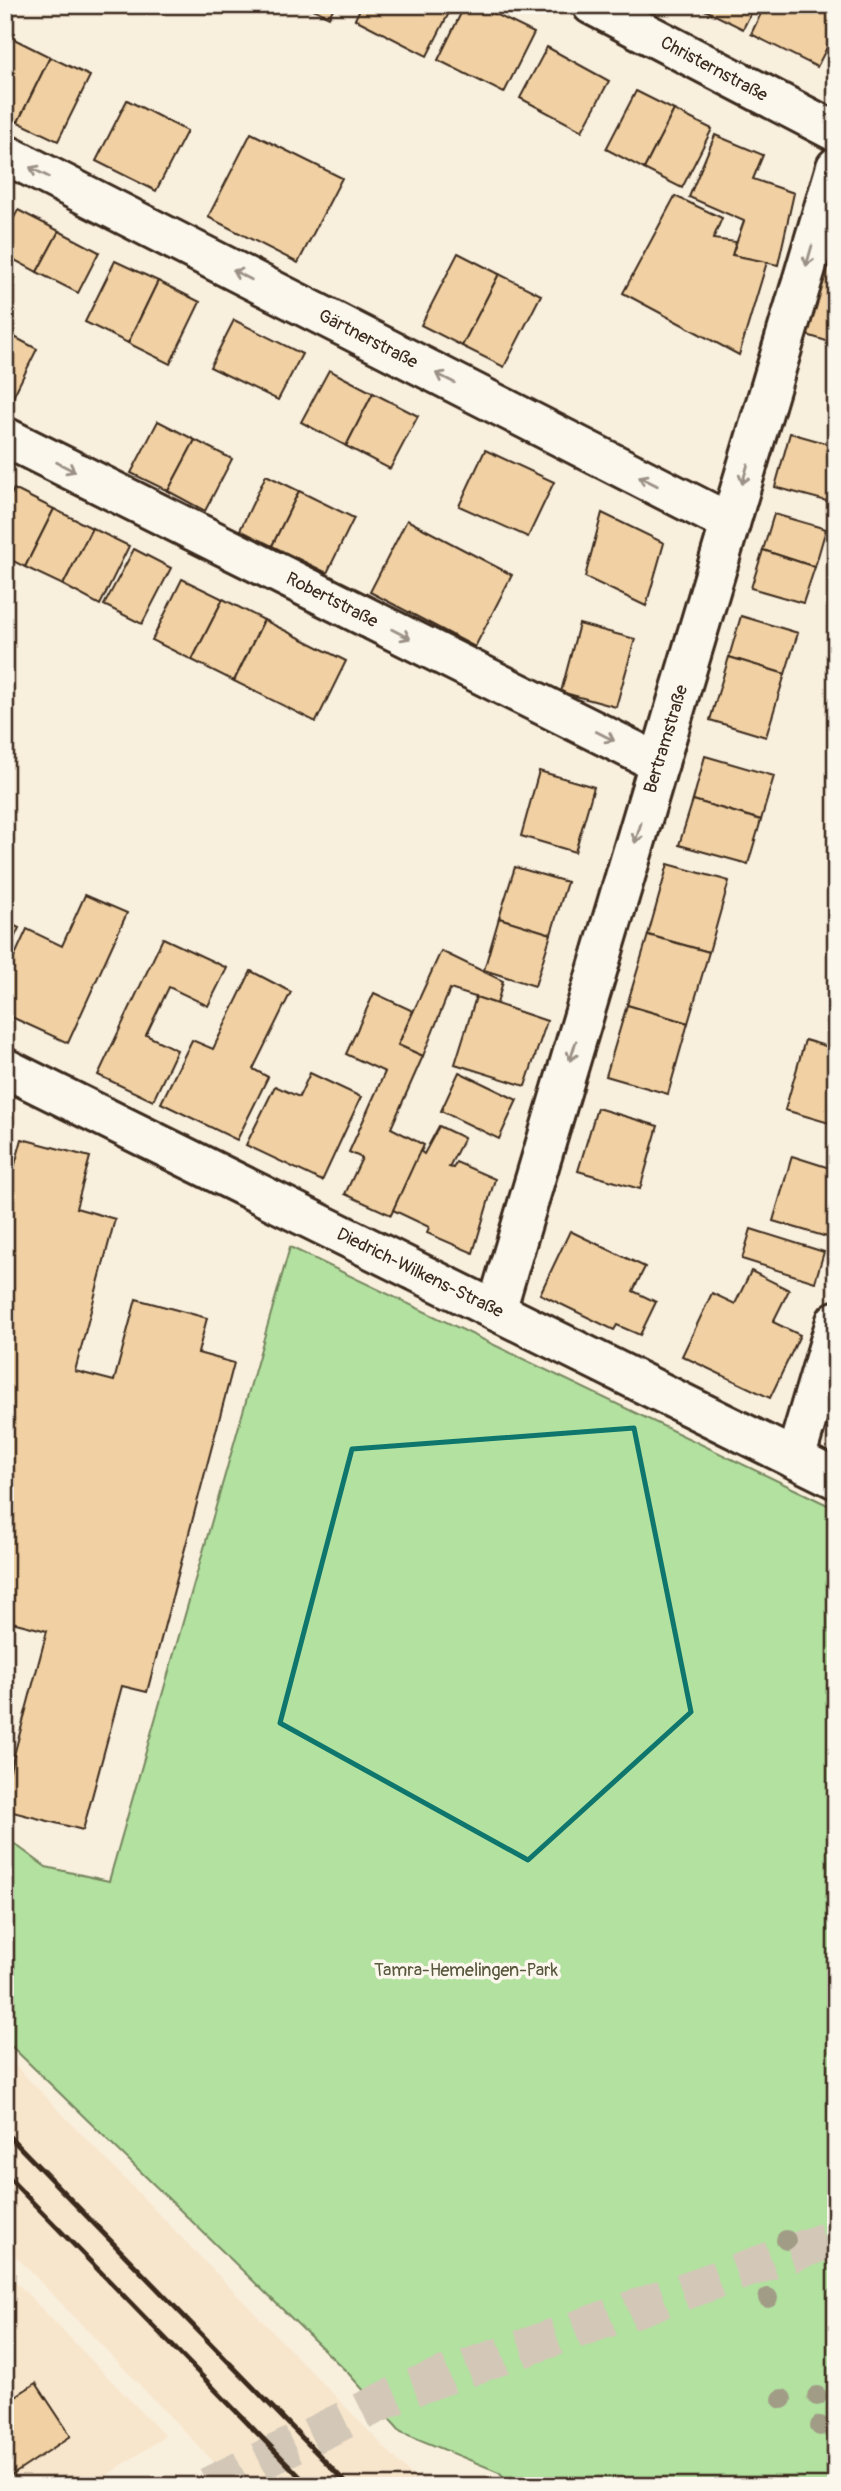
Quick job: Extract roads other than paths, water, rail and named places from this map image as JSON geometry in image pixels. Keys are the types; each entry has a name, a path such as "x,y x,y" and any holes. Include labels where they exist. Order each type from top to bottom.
{"street":[{"name":"Christernstraße","path":"605,8 836,132"},
{"name":"Gärtnerstraße","path":"5,154 730,523"},
{"name":"Bertramstraße","path":"496,1311 836,167"},
{"name":"Robertstraße","path":"5,437 659,763"},
{"name":"Diedrich-Wilkens-Straße","path":"5,1068 836,1479"},
{"path":"795,1459 836,1321"}],"tunnel":[{"path":"208,2486 411,2388 836,2239"}],"railway":[{"path":"5,2132 349,2486"},
{"path":"5,2174 309,2486"}],"park label":[{"name":"Tamra-Hemelingen-Park","path":"466,1970"}]}
